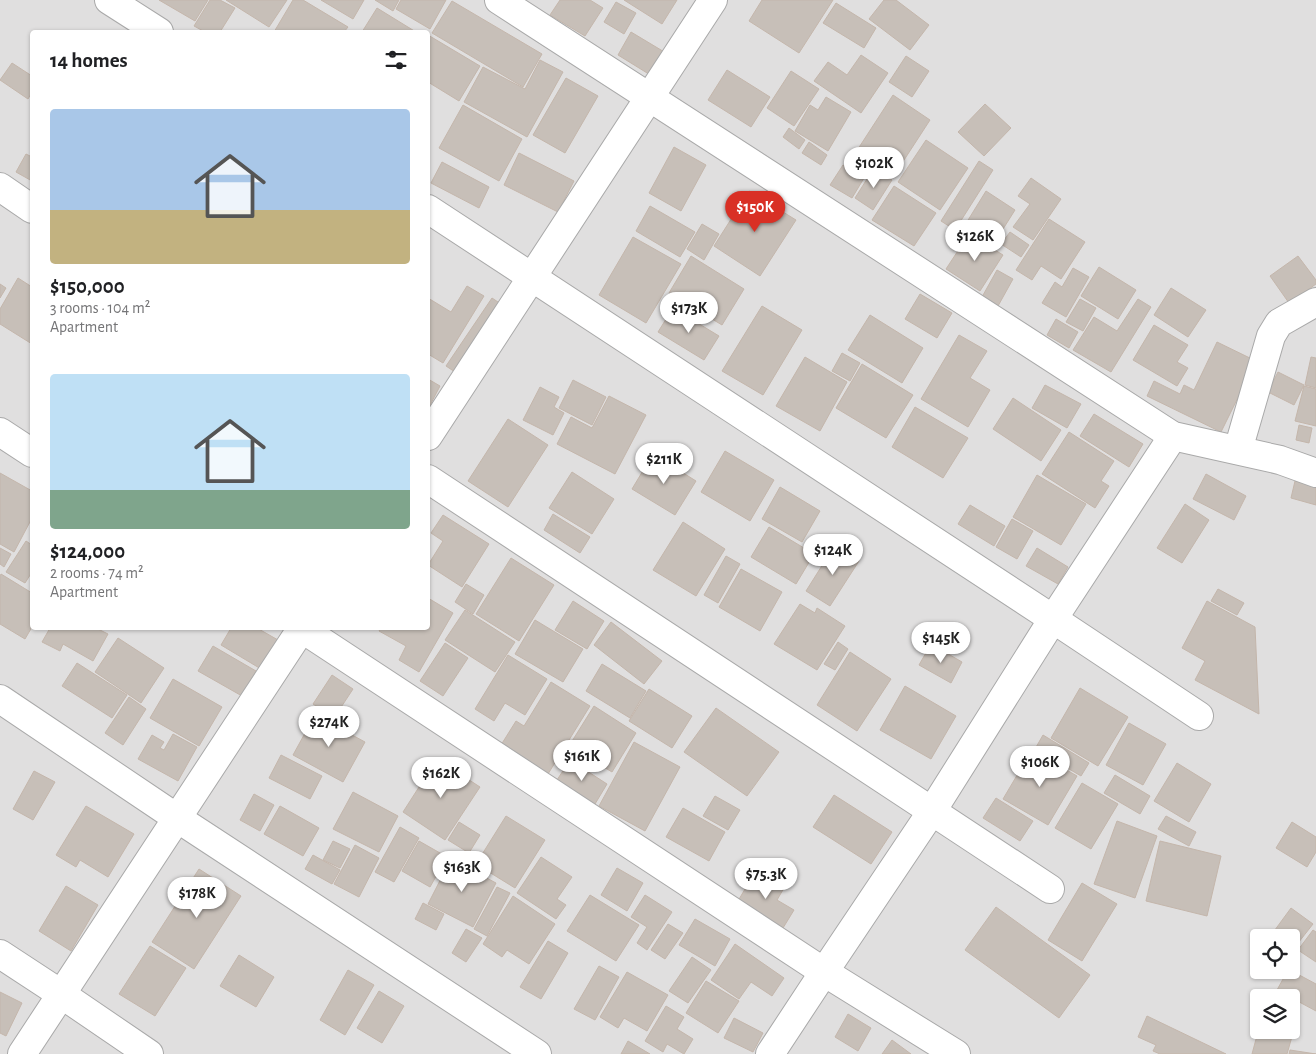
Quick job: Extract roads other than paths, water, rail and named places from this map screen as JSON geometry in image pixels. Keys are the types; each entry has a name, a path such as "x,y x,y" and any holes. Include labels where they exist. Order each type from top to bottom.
{"street":[{"path":"109,0 156,30"},
{"path":"499,0 1173,436 1280,460 1316,473"},
{"path":"430,433 714,0"},
{"path":"0,187 30,208"},
{"path":"430,210 1199,716"},
{"path":"1238,450 1271,336 1279,323 1316,302"},
{"path":"0,432 30,452"},
{"path":"770,1054 932,811 1053,619 1173,436"},
{"path":"430,480 1050,889"},
{"path":"22,1054 301,630"},
{"path":"305,630 824,972 956,1054"},
{"path":"0,699 177,818 537,1054"},
{"path":"0,954 149,1054"}]}
